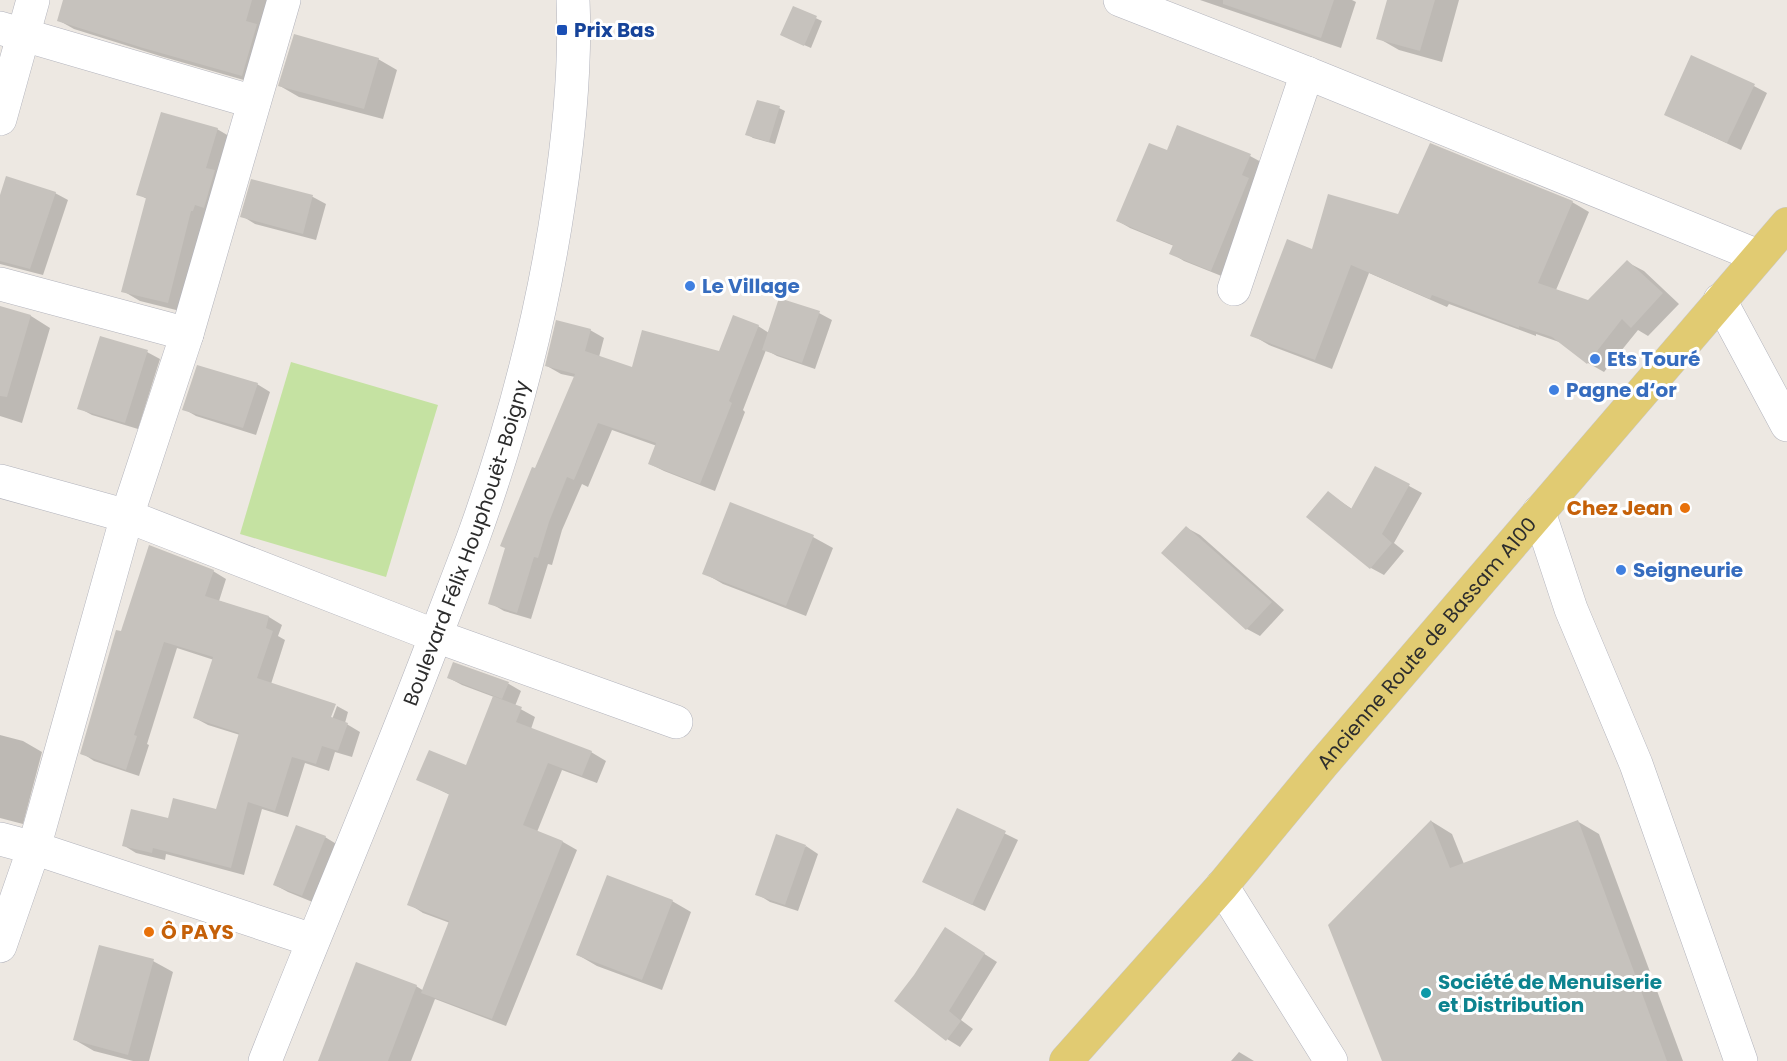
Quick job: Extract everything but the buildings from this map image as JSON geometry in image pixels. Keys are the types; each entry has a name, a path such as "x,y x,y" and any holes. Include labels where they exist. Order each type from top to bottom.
{"main road":[{"name":"Ancienne Route de Bassam A100","path":"1065,1061 1222,886 1330,756 1787,224"}],"street":[{"path":"0,119 12,32 33,0"},
{"path":"0,946 34,848 127,516 187,334 284,0"},
{"name":"Boulevard Félix Houphouët-Boigny","path":"265,1061 312,940 409,708 472,540 510,427 537,324 552,252 564,168 572,86 573,0"},
{"path":"1120,0 1307,73 1758,256"},
{"path":"12,32 254,102"},
{"path":"1234,289 1307,73"},
{"path":"0,284 187,334"},
{"path":"1720,300 1787,425"},
{"path":"0,481 127,516 436,636 676,723"},
{"path":"1539,512 1571,609 1636,764 1741,1061"},
{"path":"0,838 312,940"},
{"path":"1222,886 1331,1061"}],"green space":[{"path":"291,362 438,405 386,577 240,534"}],"place":[{"name":"Prix Bas","path":"562,30"},
{"name":"Le Village","path":"690,286"},
{"name":"Ets Touré","path":"1595,359"},
{"name":"Pagne d‘or","path":"1554,390"},
{"name":"Chez Jean","path":"1685,508"},
{"name":"Seigneurie","path":"1621,570"},
{"name":"Ô PAYS","path":"149,932"},
{"name":"Société de Menuiserie et Distribution","path":"1426,993"}]}
